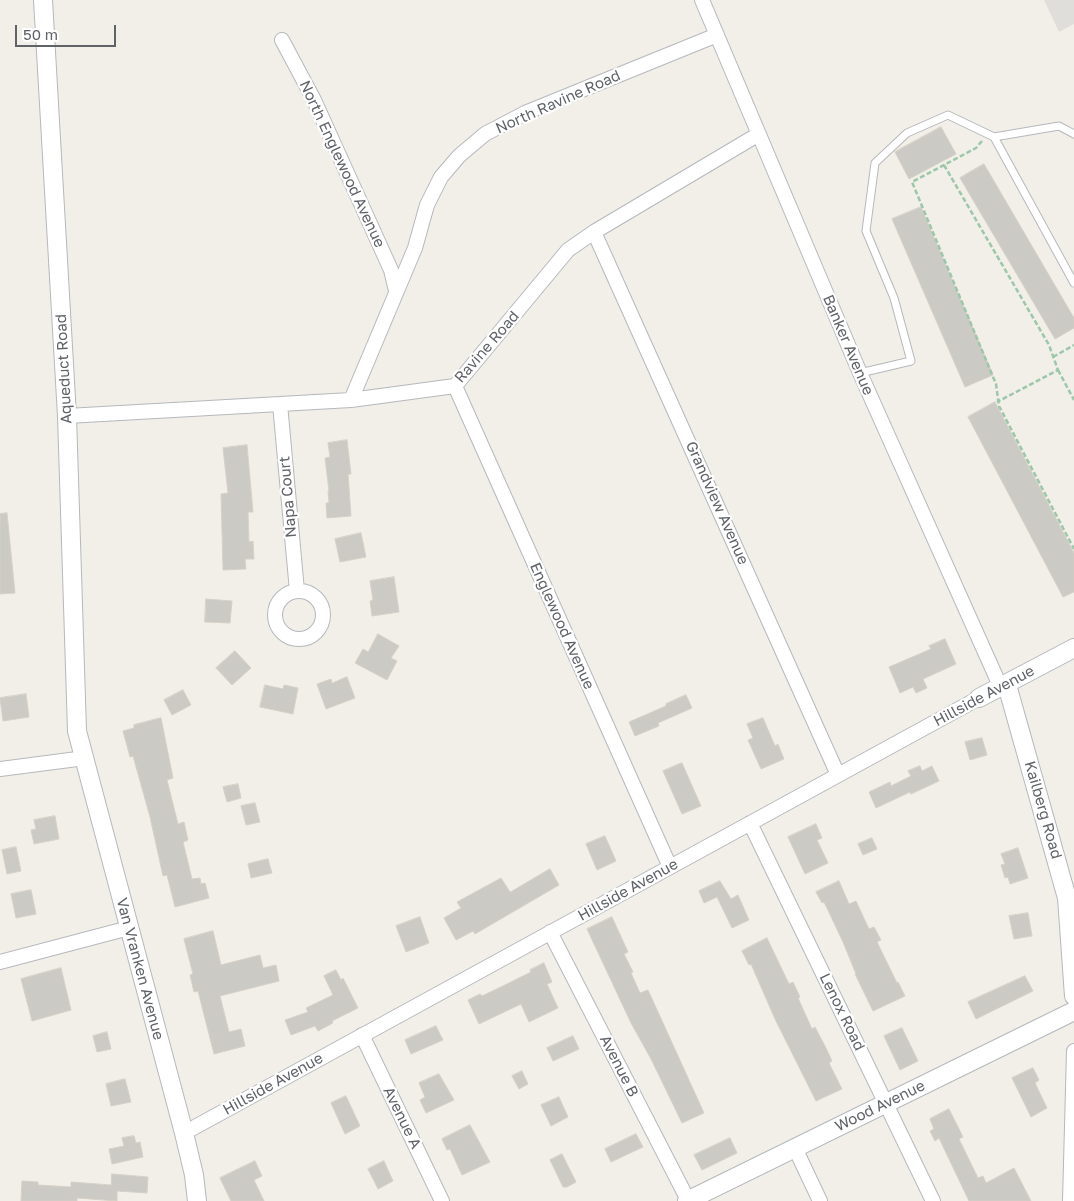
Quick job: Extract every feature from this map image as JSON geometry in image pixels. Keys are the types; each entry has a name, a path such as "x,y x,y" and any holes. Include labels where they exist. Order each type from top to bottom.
{"street":[{"name":"Aqueduct Road","path":"43,0 67,416 77,730 79,738"},
{"name":"Banker Avenue","path":"702,0 860,373 1004,686"},
{"name":"North Ravine Road","path":"351,400 415,248 427,205 441,177 460,156 485,134 525,113 718,35"},
{"name":"North Englewood Avenue","path":"282,40 323,118 391,270 396,291"},
{"name":"Ravine Road","path":"67,416 351,400 455,386 568,250 594,232 759,134"},
{"name":"Grandview Avenue","path":"594,232 838,775"},
{"name":"Englewood Avenue","path":"455,386 670,867"},
{"name":"Napa Court","path":"280,404 297,591"},
{"name":"Hillside Avenue","path":"184,1133 979,698 1074,648"},
{"name":"Kailberg Road","path":"1004,686 1071,911 1074,996"},
{"name":"Van Vranken Avenue","path":"79,738 184,1133 194,1175 197,1201"},
{"path":"0,769 84,758"},
{"name":"Lenox Road","path":"750,823 933,1201"},
{"path":"0,962 129,928"},
{"name":"Avenue B","path":"550,932 687,1201"},
{"name":"Wood Avenue","path":"687,1201 1074,1011"},
{"name":"Avenue A","path":"362,1035 442,1201"},
{"path":"1070,1201 1074,1050"},
{"path":"795,1148 820,1201"}],"lane":[{"path":"860,373 910,361 894,298 866,231 876,163 908,133 948,115 991,136 1059,126 1074,134"},
{"path":"991,136 1074,283"}],"path":[{"path":"991,136 976,148 912,182 996,384 997,402 1074,550"},
{"path":"944,165 1049,345 1058,370 1074,400"},
{"path":"1053,357 1074,345"},
{"path":"997,402 1058,370"}],"shaded area":[{"path":"1044,0 1074,0 1074,24 1059,32"}],"building":[{"path":"941,127 956,154 909,179 895,152"},
{"path":"984,164 1074,318 1074,328 1055,339 960,178"},
{"path":"921,207 993,375 965,387 892,219"},
{"path":"995,402 1074,553 1074,592 1063,597 968,417"},
{"path":"347,440 351,474 348,474 351,516 327,518 326,503 329,503 329,491 325,458 330,457 328,443"},
{"path":"247,445 253,512 248,512 249,542 253,541 254,559 245,559 246,569 223,570 221,494 228,493 223,448"},
{"path":"7,513 15,593 0,594 0,514"},
{"path":"361,533 366,557 340,562 335,539"},
{"path":"394,577 399,612 372,616 370,601 373,600 370,581"},
{"path":"206,599 232,601 230,623 205,622"},
{"path":"378,634 399,646 391,658 397,661 387,680 355,663 363,649 368,652"},
{"path":"945,639 956,664 923,679 927,688 916,693 913,687 900,693 889,667 931,649 929,646"},
{"path":"235,651 251,668 232,685 216,668"},
{"path":"347,677 355,698 326,709 317,684 331,679 332,683"},
{"path":"265,685 283,689 284,685 298,688 293,714 260,707"},
{"path":"183,690 191,705 172,715 164,700"},
{"path":"26,694 29,717 3,721 0,698"},
{"path":"686,695 692,708 658,723 659,726 635,736 629,722"},
{"path":"161,718 173,778 167,780 178,824 184,822 188,840 183,842 192,879 200,878 201,884 205,883 209,898 175,907 167,875 163,876 150,817 133,756 130,757 123,731 134,728 134,725"},
{"path":"763,718 775,746 778,744 784,759 761,769 748,740 753,738 747,724"},
{"path":"982,738 987,755 970,760 965,742"},
{"path":"682,763 701,806 682,814 663,771"},
{"path":"920,766 922,771 932,766 939,781 876,808 869,792 890,782 891,786 911,776 908,771"},
{"path":"238,784 241,798 227,802 223,787"},
{"path":"255,803 260,822 246,825 241,806"},
{"path":"55,816 59,839 34,844 31,830 36,829 34,820"},
{"path":"816,824 822,838 817,840 828,863 805,874 788,837"},
{"path":"605,836 616,861 597,870 586,844"},
{"path":"872,838 877,849 863,855 858,844"},
{"path":"16,847 21,871 7,874 2,850"},
{"path":"1018,848 1028,878 1010,884 1008,877 1005,878 1001,865 1005,864 1001,854"},
{"path":"268,859 272,873 251,878 248,864"},
{"path":"550,869 559,885 475,934 473,931 456,940 444,918 461,908 457,902 501,878 510,892"},
{"path":"720,881 731,899 738,895 749,920 732,928 717,897 704,903 699,891"},
{"path":"839,881 849,904 856,901 869,929 874,927 881,940 877,942 905,996 873,1011 824,902 822,903 816,892"},
{"path":"31,890 36,914 16,918 11,894"},
{"path":"1028,913 1032,936 1014,939 1009,916"},
{"path":"420,917 429,943 406,952 396,926"},
{"path":"612,917 628,952 624,954 640,993 648,990 704,1113 682,1123 631,1023 587,929"},
{"path":"213,931 221,965 260,955 263,968 276,965 279,981 220,996 229,1032 241,1029 245,1046 214,1054 198,991 194,992 190,975 193,974 184,939"},
{"path":"767,938 789,984 793,982 812,1029 815,1027 826,1048 832,1061 829,1063 842,1089 816,1101 775,1019 751,964 749,965 742,951"},
{"path":"544,963 552,982 547,984 558,1008 529,1022 521,1004 479,1024 468,1000 480,994 482,996 507,984"},
{"path":"61,968 71,1010 32,1021 21,979"},
{"path":"336,970 341,980 343,978 358,1008 332,1021 333,1023 318,1031 315,1026 291,1035 285,1020 308,1012 306,1008 333,995 324,976"},
{"path":"1025,976 1033,991 976,1019 968,1002"},
{"path":"436,1026 443,1040 411,1054 405,1040"},
{"path":"902,1028 918,1061 900,1070 884,1036"},
{"path":"107,1032 111,1049 97,1052 93,1036"},
{"path":"573,1036 579,1049 553,1061 547,1048"},
{"path":"1033,1068 1039,1080 1035,1083 1047,1108 1031,1117 1012,1078"},
{"path":"522,1071 528,1084 519,1089 512,1076"},
{"path":"439,1074 454,1100 426,1113 420,1100 425,1097 419,1083"},
{"path":"125,1079 131,1102 111,1106 106,1084"},
{"path":"346,1096 360,1126 345,1134 331,1103"},
{"path":"559,1097 568,1117 551,1126 541,1105"},
{"path":"949,1109 963,1137 959,1139 978,1178 983,1176 986,1183 1014,1168 1031,1201 969,1201 939,1138 935,1141 930,1131 934,1129 930,1119"},
{"path":"470,1125 490,1162 462,1175 450,1149 447,1150 442,1139"},
{"path":"636,1134 643,1147 611,1162 605,1149"},
{"path":"134,1136 136,1143 140,1142 143,1157 112,1164 109,1149 124,1146 122,1138"},
{"path":"730,1138 737,1153 702,1170 694,1155"},
{"path":"562,1154 576,1182 567,1187 563,1187 550,1160"},
{"path":"255,1161 262,1176 254,1180 264,1201 231,1201 220,1178"},
{"path":"384,1161 393,1181 378,1189 368,1169"},
{"path":"112,1174 148,1177 147,1193 117,1191 117,1201 77,1198 77,1201 21,1201 22,1181 38,1182 38,1185 71,1187 71,1182 111,1185"}]}
